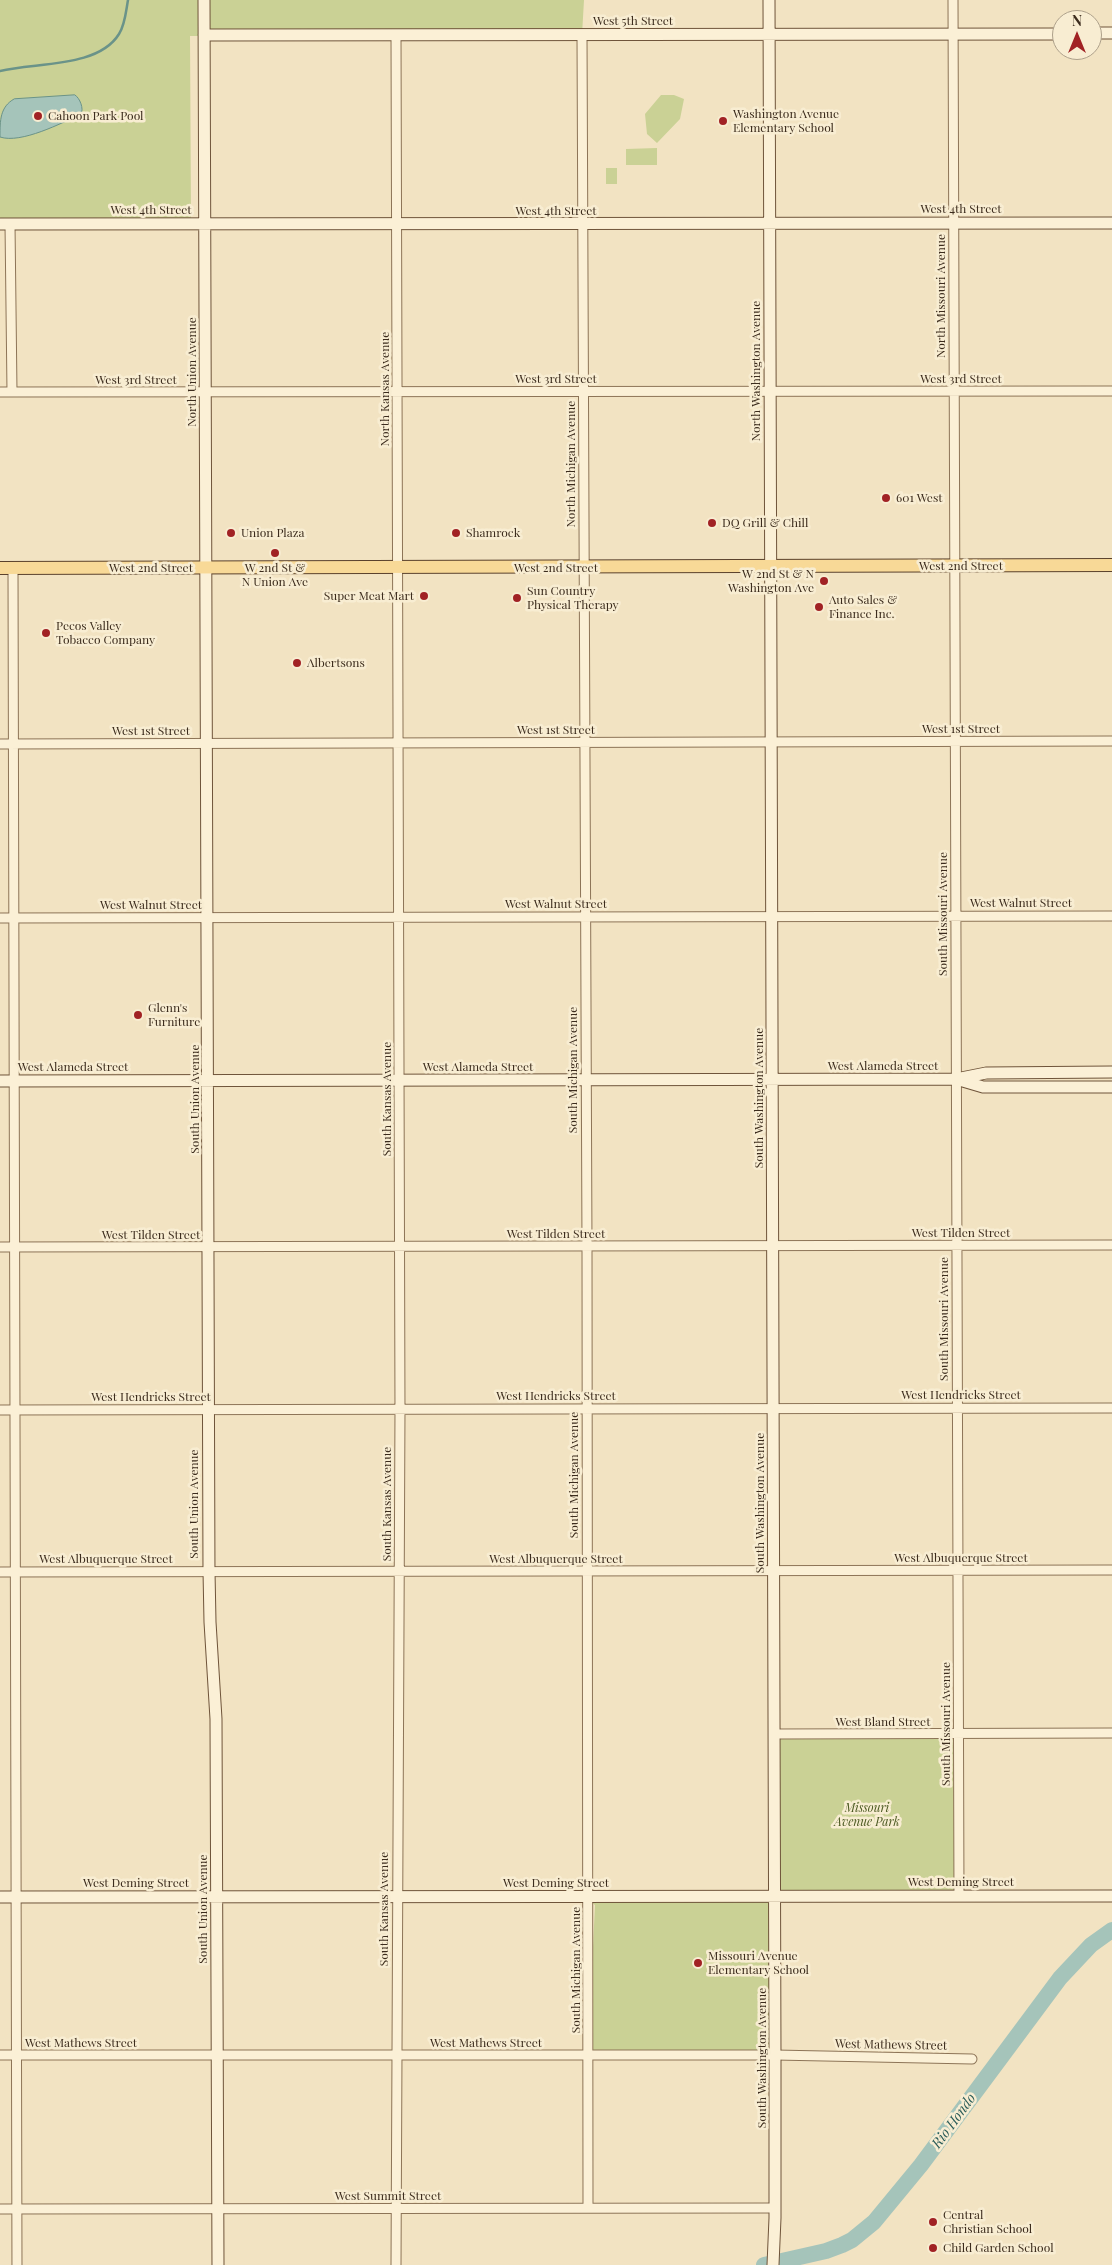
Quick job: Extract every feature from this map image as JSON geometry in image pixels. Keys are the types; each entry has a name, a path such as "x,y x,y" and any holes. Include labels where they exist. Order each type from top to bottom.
{"main road":[{"name":"West 2nd Street","path":"6,568 1112,565"}],"street":[{"name":"North Union Avenue","path":"204,0 207,743"},
{"name":"North Washington Avenue","path":"769,0 772,742"},
{"name":"North Missouri Avenue","path":"953,0 955,741"},
{"name":"West 5th Street","path":"204,36 1052,34"},
{"name":"North Kansas Avenue","path":"396,35 399,743"},
{"name":"North Michigan Avenue","path":"582,35 585,742"},
{"name":"West 4th Street","path":"5,224 1112,223"},
{"path":"5,224 12,392"},
{"name":"West 3rd Street","path":"0,392 1112,391"},
{"path":"6,568 12,744 14,918 17,2265"},
{"name":"South Missouri Avenue","path":"955,741 959,1896"},
{"name":"West 1st Street","path":"0,744 1112,741"},
{"name":"South Michigan Avenue","path":"585,742 588,2208"},
{"name":"South Washington Avenue","path":"772,742 773,1571 776,2055 776,2208 773,2260"},
{"name":"South Union Avenue","path":"207,743 208,1571 216,1719 218,2265"},
{"name":"South Kansas Avenue","path":"396,2265 400,1409 399,743"},
{"name":"West Walnut Street","path":"0,918 1112,916"},
{"name":"West Alameda Street","path":"0,1081 956,1079 986,1073 1112,1072"},
{"name":"West Alameda Street","path":"956,1079 967,1084 983,1087 1112,1087"},
{"name":"West Tilden Street","path":"0,1247 1112,1245"},
{"name":"West Hendricks Street","path":"0,1410 1112,1408"},
{"name":"West Albuquerque Street","path":"0,1572 1112,1570"},
{"name":"West Bland Street","path":"775,1734 1112,1733"},
{"name":"West Deming Street","path":"0,1897 1112,1896"},
{"name":"West Mathews Street","path":"0,2055 776,2055 972,2059"},
{"name":"West Summit Street","path":"0,2209 776,2208"}],"green space":[{"path":"0,0 584,0 582,35 190,36 191,223 0,224"},
{"path":"661,95 674,95 684,99 680,119 657,143 647,134 645,114"},
{"path":"657,148 657,165 626,165 626,149"},
{"path":"606,168 617,168 617,184 606,184"},
{"name":"Missouri Avenue Park","path":"775,1734 959,1734 959,1896 775,1896"},
{"path":"588,1900 770,1900 771,2051 588,2051 595,1905"}],"water":[{"name":"Cahoon Park Pool","path":"75,95 81,104 81,114 30,135 19,138 0,137 3,110 14,99"}],"waterway":[{"path":"0,71 65,62 97,53 109,45 119,34 124,22 128,0"},
{"name":"Rio Hondo","path":"764,2265 826,2251 842,2245 852,2240 874,2222 921,2165 1060,1978 1091,1945 1112,1930"}],"place":[{"name":"Cahoon Park Pool","path":"38,116"},
{"name":"Washington Avenue Elementary School","path":"723,121"},
{"name":"601 West","path":"886,498"},
{"name":"DQ Grill & Chill","path":"712,523"},
{"name":"Union Plaza","path":"231,533"},
{"name":"Shamrock","path":"456,533"},
{"name":"W 2nd St & N Union Ave","path":"275,553"},
{"name":"W 2nd St & N Washington Ave","path":"824,581"},
{"name":"Super Meat Mart","path":"424,596"},
{"name":"Sun Country Physical Therapy","path":"517,598"},
{"name":"Auto Sales & Finance Inc.","path":"819,607"},
{"name":"Pecos Valley Tobacco Company","path":"46,633"},
{"name":"Albertsons","path":"297,663"},
{"name":"Glenn's Furniture","path":"138,1015"},
{"name":"Missouri Avenue Elementary School","path":"698,1963"},
{"name":"Central Christian School","path":"933,2222"},
{"name":"Child Garden School","path":"933,2248"}]}
